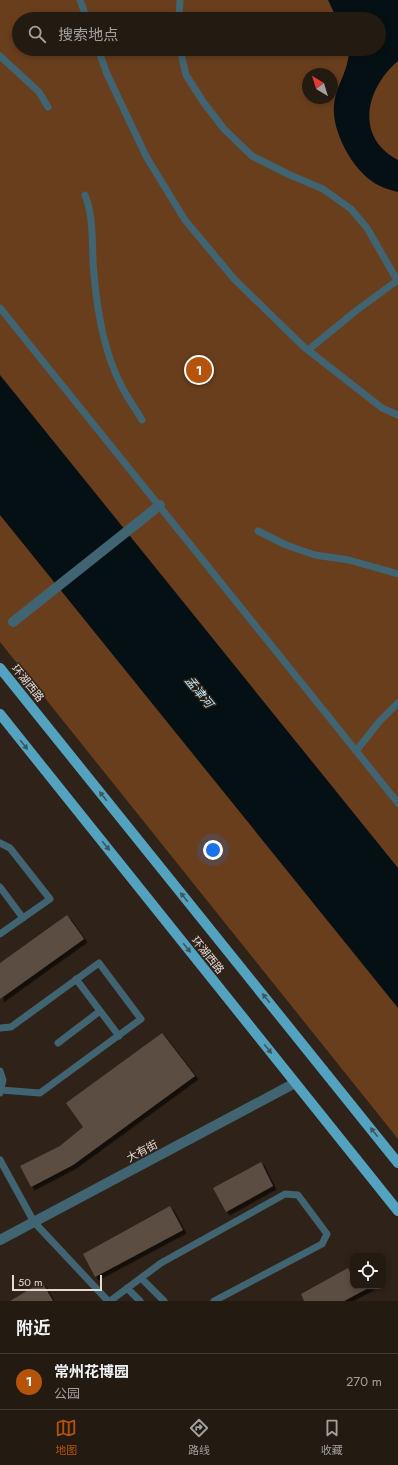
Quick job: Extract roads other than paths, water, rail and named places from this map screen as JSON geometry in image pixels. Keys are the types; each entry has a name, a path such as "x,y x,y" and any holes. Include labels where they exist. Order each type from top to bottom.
{"main road":[{"name":"环湖西路","path":"0,668 398,1163"},
{"name":"环湖西路","path":"0,714 398,1211"}],"street":[{"path":"13,622 160,505"},
{"name":"大有街","path":"0,1240 295,1083"}],"lane":[{"path":"80,0 84,12"},
{"path":"179,12 180,0"},
{"path":"0,56 39,92 48,107"},
{"path":"101,56 107,74 147,158 185,220 235,280 308,350 382,408 398,415"},
{"path":"182,56 186,75 204,103 224,129 252,156 290,175 323,189 351,209 367,228 398,280 357,310 308,350"},
{"path":"86,196 91,220 96,295 106,344 120,383 142,420"},
{"path":"0,308 160,505 229,595 398,804"},
{"path":"258,531 286,545 315,555 349,560 398,574"},
{"path":"356,751 379,722 398,703"},
{"path":"0,843 10,848 50,899 0,934"},
{"path":"0,887 23,918"},
{"path":"0,1028 11,1027 99,963 141,1019 40,1093 0,1092 3,1080 0,1071"},
{"path":"76,979 119,1036"},
{"path":"58,1043 100,1011"},
{"path":"0,1160 34,1222 109,1301 162,1263 285,1194 298,1195 327,1234 322,1244 214,1301"},
{"path":"141,1278 164,1301"},
{"path":"127,1288 140,1301"}],"water":[{"path":"328,0 398,0 398,61 387,72 378,85 372,98 370,126 375,139 384,150 398,160 398,192 380,186 371,180 354,163 346,152 336,128 334,116 334,104 338,104 338,88 345,71 348,56 386,56 386,12 334,12"},
{"name":"孟津河","path":"0,375 398,868 398,1008 0,515"}],"place":[{"name":"常州花博园","path":"199,370"}]}
